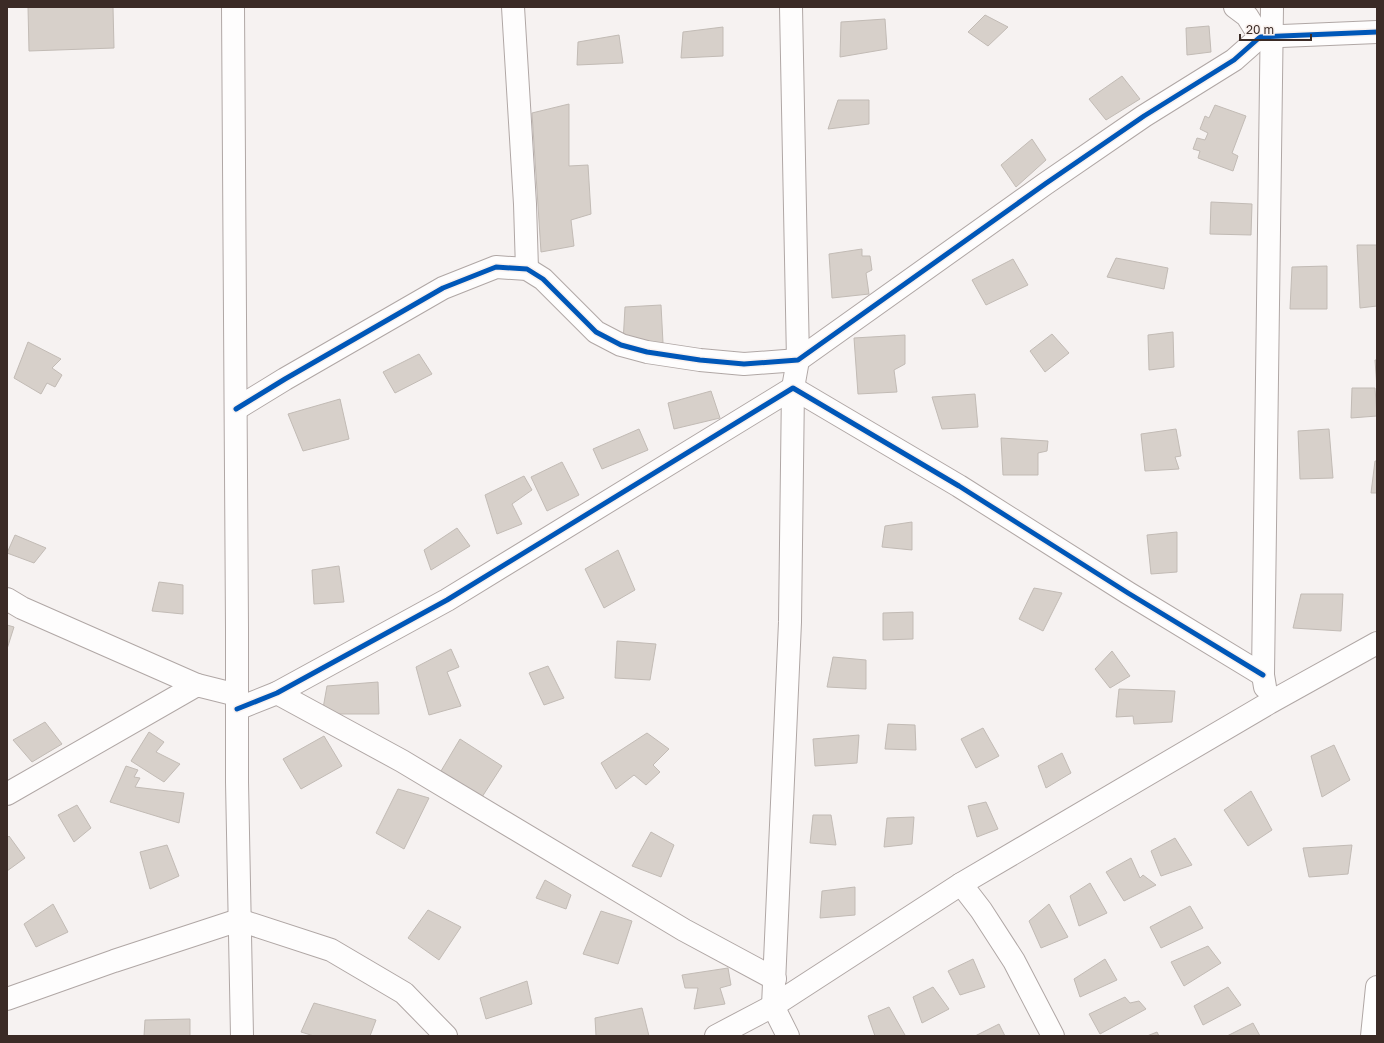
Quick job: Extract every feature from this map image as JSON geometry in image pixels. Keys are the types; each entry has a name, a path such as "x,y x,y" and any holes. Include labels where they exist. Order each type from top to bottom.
{"street":[{"path":"233,7 232,76 236,409 237,782 242,1036"},
{"path":"513,7 525,204 526,269"},
{"path":"788,1036 773,1006 790,622 793,388 798,360 791,7"},
{"path":"1235,7 1247,16 1266,37"},
{"path":"1269,703 1262,675 1266,37 1272,7"},
{"path":"236,409 443,288 496,267 526,269 543,279 596,332 621,345 647,352 744,364 798,360 1045,184 1138,120 1234,60 1266,37 1377,32"},
{"path":"793,388 959,486 1134,597 1262,675"},
{"path":"7,599 22,608 237,702 277,692 447,600 793,388"},
{"path":"716,1036 773,1006 960,884 1269,703 1377,643"},
{"path":"7,794 197,685"},
{"path":"277,692 402,761 684,930 775,979"},
{"path":"960,884 981,910 1014,961 1054,1036"},
{"path":"7,999 239,920 331,950 404,993 446,1036"},
{"path":"1372,1036 1377,987"}],"building":[{"path":"28,7 113,7 114,48 29,51"},
{"path":"985,15 1008,27 988,46 968,32"},
{"path":"885,19 887,49 840,57 841,22"},
{"path":"1209,26 1211,52 1187,55 1186,28"},
{"path":"723,27 723,56 681,58 683,32"},
{"path":"619,35 623,63 577,65 578,42"},
{"path":"1122,76 1140,99 1106,120 1089,99"},
{"path":"838,100 869,100 869,124 828,129"},
{"path":"569,104 569,166 588,165 591,214 571,220 574,246 541,252 532,113"},
{"path":"1215,105 1246,116 1232,153 1238,156 1233,171 1198,158 1200,151 1193,149 1197,138 1205,140 1208,133 1200,129 1205,116 1209,118"},
{"path":"1032,139 1046,160 1016,187 1001,165"},
{"path":"1211,202 1252,204 1251,235 1210,234"},
{"path":"1357,245 1377,245 1377,306 1360,308"},
{"path":"862,249 862,256 870,256 872,270 866,273 869,294 832,298 829,254"},
{"path":"1116,258 1168,268 1164,289 1107,277"},
{"path":"1013,259 1028,285 986,305 972,280"},
{"path":"1327,266 1327,309 1290,309 1292,267"},
{"path":"661,305 663,343 623,343 625,307"},
{"path":"1173,332 1174,367 1149,370 1148,335"},
{"path":"1052,334 1069,353 1045,372 1030,351"},
{"path":"905,335 905,364 894,370 897,392 858,394 854,338"},
{"path":"28,342 61,359 52,368 62,375 55,387 47,383 41,394 14,378"},
{"path":"419,354 432,374 395,393 383,372"},
{"path":"1375,360 1377,360 1377,388"},
{"path":"1352,388 1375,388 1377,416 1351,418"},
{"path":"711,391 720,418 674,429 668,403"},
{"path":"975,394 978,427 942,429 932,397"},
{"path":"340,399 349,439 303,451 288,414"},
{"path":"639,429 648,450 602,469 593,449"},
{"path":"1176,429 1181,456 1175,457 1179,469 1145,471 1141,434"},
{"path":"1329,429 1333,478 1300,479 1298,431"},
{"path":"1001,438 1048,441 1047,451 1038,453 1038,475 1003,475"},
{"path":"1375,461 1377,461 1377,493 1371,493"},
{"path":"562,462 579,495 547,511 531,477"},
{"path":"524,476 532,490 512,504 522,524 497,534 485,495"},
{"path":"912,522 912,550 882,547 885,526"},
{"path":"457,528 470,546 431,570 424,550"},
{"path":"1177,532 1177,572 1151,574 1147,535"},
{"path":"15,535 46,548 34,563 7,553"},
{"path":"618,550 635,590 604,608 585,569"},
{"path":"339,566 344,602 314,604 312,570"},
{"path":"159,582 183,585 183,614 152,611"},
{"path":"1034,588 1062,593 1043,631 1019,619"},
{"path":"1301,594 1343,594 1341,631 1293,628"},
{"path":"913,612 913,639 883,640 883,613"},
{"path":"7,625 14,627 7,649"},
{"path":"617,641 656,644 650,680 615,678"},
{"path":"451,649 459,667 447,672 461,706 429,715 416,667"},
{"path":"1112,651 1130,676 1110,688 1095,669"},
{"path":"833,657 866,660 866,689 827,687"},
{"path":"548,666 564,698 544,705 529,673"},
{"path":"378,682 379,714 322,714 327,686"},
{"path":"1119,689 1175,691 1172,722 1134,724 1133,716 1116,717"},
{"path":"45,722 62,744 32,762 13,740"},
{"path":"888,724 915,725 916,750 885,749"},
{"path":"983,728 999,756 976,768 961,739"},
{"path":"149,732 164,742 156,752 180,764 164,782 131,761"},
{"path":"647,733 669,749 653,765 660,772 646,785 634,775 616,789 601,763"},
{"path":"859,735 857,763 815,766 813,739"},
{"path":"324,736 342,766 301,789 283,759"},
{"path":"460,739 502,766 482,797 441,771"},
{"path":"1334,745 1350,780 1322,797 1311,756"},
{"path":"1062,753 1071,773 1046,788 1038,766"},
{"path":"126,766 138,770 134,777 140,778 135,787 184,793 179,823 110,802"},
{"path":"398,789 429,798 404,849 376,833"},
{"path":"1251,791 1272,830 1248,846 1224,810"},
{"path":"986,802 998,829 977,837 968,806"},
{"path":"77,805 91,828 74,842 58,815"},
{"path":"813,815 831,815 836,845 810,843"},
{"path":"914,817 912,844 884,847 887,818"},
{"path":"651,832 674,845 661,877 632,866"},
{"path":"9,836 25,858 7,871 7,838"},
{"path":"1175,838 1192,865 1161,876 1151,851"},
{"path":"167,845 179,876 150,889 140,852"},
{"path":"1352,845 1348,874 1309,877 1303,848"},
{"path":"1131,858 1140,878 1143,875 1156,885 1124,901 1106,872"},
{"path":"545,880 571,895 566,909 536,898"},
{"path":"1090,883 1107,913 1079,926 1070,896"},
{"path":"855,887 855,915 820,918 822,891"},
{"path":"53,904 68,932 36,947 24,924"},
{"path":"1049,904 1068,937 1041,948 1029,921"},
{"path":"1190,906 1203,928 1161,948 1150,927"},
{"path":"428,910 461,927 439,960 408,938"},
{"path":"601,911 632,921 618,964 583,954"},
{"path":"1208,946 1221,963 1184,986 1171,962"},
{"path":"973,959 985,987 960,995 948,971"},
{"path":"1105,959 1117,980 1080,997 1074,979"},
{"path":"728,968 731,985 720,988 725,1004 694,1009 698,988 685,988 682,975"},
{"path":"527,981 532,1004 486,1019 480,998"},
{"path":"933,987 949,1009 922,1023 913,997"},
{"path":"1228,987 1241,1005 1203,1025 1194,1006"},
{"path":"1125,997 1130,1003 1139,1001 1146,1009 1100,1034 1089,1014"},
{"path":"314,1003 376,1020 370,1036 314,1036 301,1032"},
{"path":"889,1007 905,1035 875,1036 868,1016"},
{"path":"642,1008 649,1036 596,1036 595,1018"},
{"path":"190,1019 190,1036 144,1036 145,1020"},
{"path":"1253,1023 1260,1036 1227,1036"},
{"path":"999,1024 1005,1036 975,1036"},
{"path":"1157,1032 1159,1036 1147,1036"}],"cycle path":[{"path":"236,409 443,288 496,267 527,269 543,279 596,332 621,345 647,352 700,360 744,364 798,360 1045,184 1144,116 1234,60 1260,37 1377,32"},
{"path":"237,709 277,693 447,600 793,388 959,486 1128,593 1263,675"}]}
